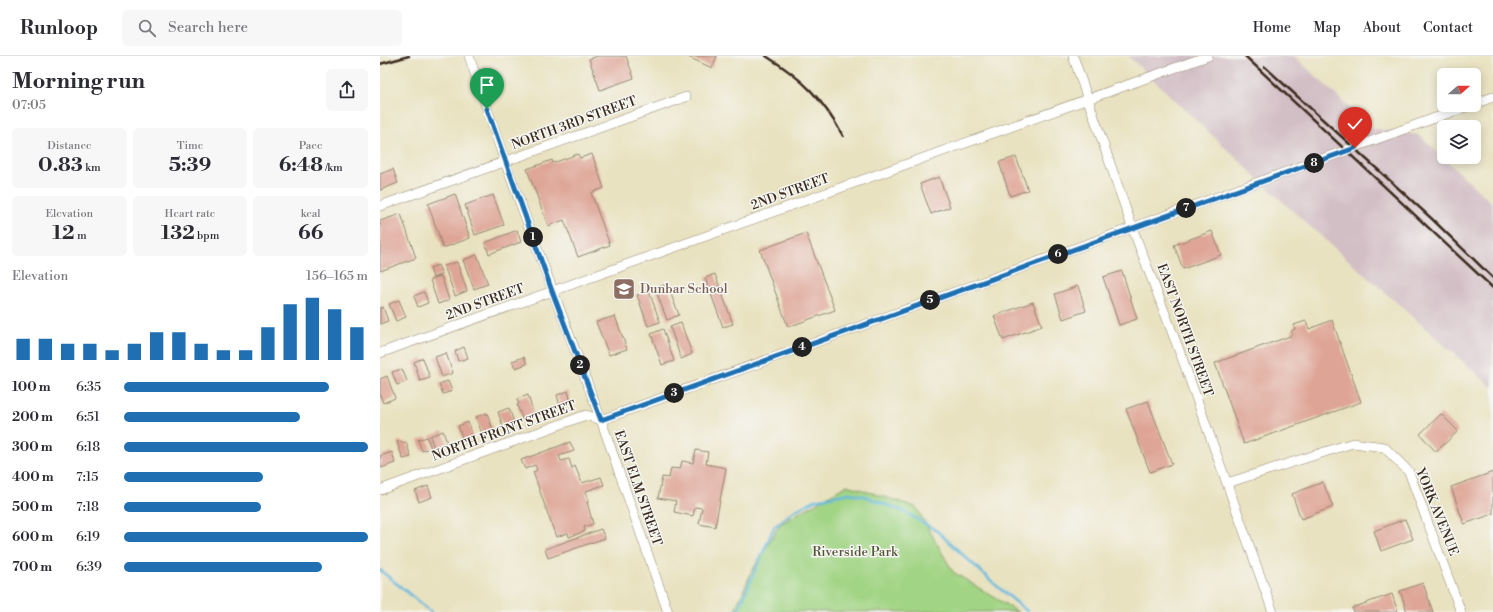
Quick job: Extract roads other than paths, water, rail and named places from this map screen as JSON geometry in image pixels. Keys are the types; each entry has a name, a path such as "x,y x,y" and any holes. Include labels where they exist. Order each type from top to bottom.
{"street":[{"name":"EAST ELM STREET","path":"469,56 505,162 601,420 668,612"},
{"name":"EAST NORTH STREET","path":"1072,56 1132,227 1273,612"},
{"name":"2ND STREET","path":"380,352 1208,56"},
{"name":"NORTH 3RD STREET","path":"380,206 686,97"},
{"path":"1481,102 1493,97"},
{"path":"601,420 1453,112"},
{"name":"NORTH FRONT STREET","path":"380,490 586,415 601,420"},
{"name":"YORK AVENUE","path":"1227,484 1353,443 1384,447 1410,472 1461,612"}],"waterway":[{"path":"737,612 774,527 794,511 815,500 849,493 864,496 905,512 937,531 998,587 1028,612"},
{"path":"380,570 431,612"}],"railway":[{"path":"380,64 409,56"},
{"path":"766,56 791,73 810,90 827,111 843,136"},
{"path":"1245,56 1493,288"},
{"path":"1265,67 1431,218 1493,278"}],"place":[{"name":"Dunbar School","path":"624,289"}],"park label":[{"name":"Riverside Park","path":"855,552"}]}
